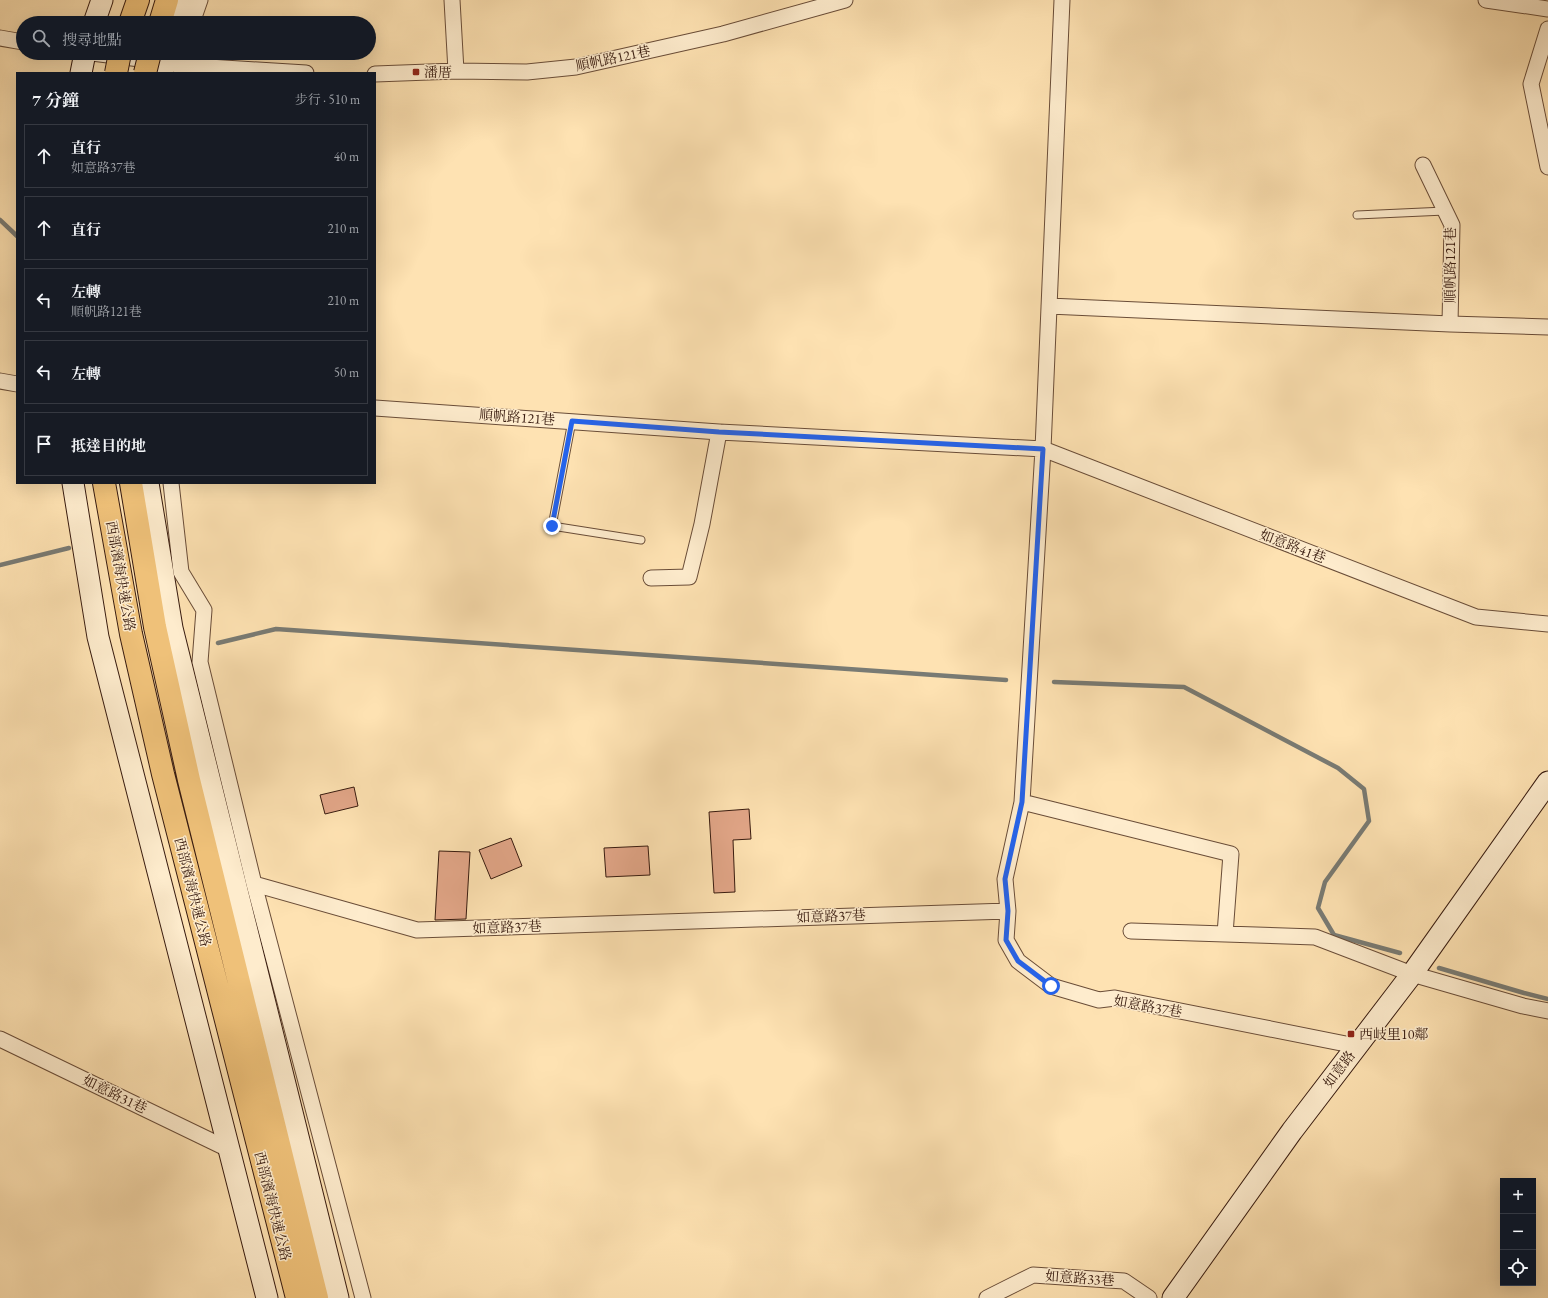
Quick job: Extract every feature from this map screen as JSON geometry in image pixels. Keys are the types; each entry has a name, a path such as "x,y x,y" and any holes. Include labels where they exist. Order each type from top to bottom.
{"highway":[{"path":"132,16 138,0"},
{"path":"162,16 168,0"},
{"path":"116,72 119,60"},
{"path":"147,72 168,62"},
{"name":"西部濱海快速公路","path":"104,484 131,634 163,774 296,1298"},
{"name":"西部濱海快速公路","path":"131,484 155,627 188,780 317,1298"}],"street":[{"path":"96,16 102,0"},
{"path":"178,16 183,0"},
{"path":"194,16 200,0"},
{"path":"452,0 456,70"},
{"name":"順帆路121巷","path":"376,74 456,70 527,72 576,67 723,34 845,0"},
{"path":"1008,911 1005,879 1022,802 1043,449 1062,0"},
{"path":"1486,0 1548,9"},
{"path":"1548,29 1531,84 1548,167"},
{"path":"0,38 16,41"},
{"path":"81,72 84,60"},
{"path":"151,60 293,72"},
{"name":"順帆路121巷","path":"1423,165 1452,225 1450,324"},
{"path":"1049,306 1548,327"},
{"path":"0,381 16,384"},
{"name":"順帆路121巷","path":"376,408 719,432 1043,449"},
{"path":"651,578 689,577 702,524 719,432"},
{"name":"如意路41巷","path":"1043,449 1476,617 1548,624"},
{"path":"73,484 98,637 267,1298"},
{"path":"148,484 172,628 338,1298"},
{"path":"171,484 181,572 204,610 200,662 254,884 363,1298"},
{"name":"如意路","path":"1173,1298 1292,1130 1412,974 1548,782"},
{"path":"1022,802 1231,854 1226,934"},
{"name":"如意路37巷","path":"254,884 417,930 1008,911 1006,940 1018,961 1051,986 1099,1000 1115,998 1356,1046"},
{"path":"1131,931 1315,937 1412,974 1523,1006 1548,1011"},
{"name":"如意路31巷","path":"0,1039 230,1150"},
{"name":"如意路33巷","path":"987,1298 1033,1275 1124,1281 1149,1298"}],"lane":[{"path":"1357,215 1445,211"},
{"path":"572,421 552,526 641,540"}],"building":[{"path":"354,787 358,806 325,814 320,795"},
{"path":"749,809 751,839 733,840 735,892 714,893 709,812"},
{"path":"511,838 522,866 491,879 479,850"},
{"path":"648,846 650,875 606,877 604,848"},
{"path":"439,851 470,852 466,919 435,920"}],"waterway":[{"path":"0,220 16,235"},
{"path":"0,565 69,548"},
{"path":"218,643 276,629 1006,680"},
{"path":"1054,682 1184,687 1338,768 1364,789 1369,821 1325,882 1318,908 1334,935 1400,953"},
{"path":"1439,968 1548,999"}],"place":[{"name":"潘厝","path":"416,72"},
{"name":"西岐里10鄰","path":"1351,1034"}],"route":[{"path":"552,526 572,421 719,432 841,437 1043,449 1022,802 1005,879 1008,911 1006,940 1018,961 1051,986"}]}
